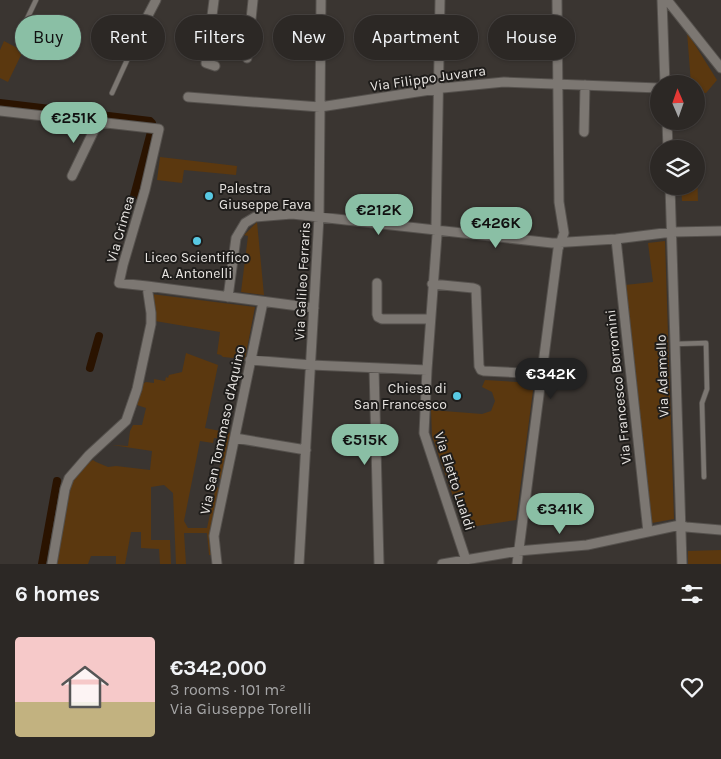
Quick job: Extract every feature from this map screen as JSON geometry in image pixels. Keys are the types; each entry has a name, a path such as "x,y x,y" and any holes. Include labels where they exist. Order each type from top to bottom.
{"street":[{"path":"148,15 156,0"},
{"path":"214,0 206,63 215,66"},
{"path":"251,15 253,0"},
{"name":"Via Galileo Ferraris","path":"299,564 319,217 320,0"},
{"name":"Via Eletto Lualdi","path":"440,0 436,230 424,433 466,560"},
{"path":"517,564 558,249 564,233 559,202 557,0"},
{"path":"662,0 665,75"},
{"path":"667,0 721,68"},
{"name":"Via Filippo Juvarra","path":"188,97 320,107 438,89 504,82 650,88"},
{"path":"584,132 585,85"},
{"name":"Via Crimea","path":"0,110 159,129 145,190 119,283 147,286"},
{"path":"72,176 98,122"},
{"name":"Via Adamello","path":"670,195 682,564"},
{"path":"228,297 236,238 245,223 255,217 292,214 552,244 672,232 721,231"},
{"name":"Via Francesco Borromini","path":"616,239 648,532"},
{"path":"377,283 378,317 382,319 430,319"},
{"path":"432,284 476,289 479,366 481,370 542,374"},
{"path":"52,564 65,489 69,478 89,455 126,421 137,389 151,324 147,286 314,308"},
{"name":"Via San Tommaso d'Aquino","path":"217,564 214,536 263,302"},
{"path":"250,360 311,365 427,370"},
{"path":"374,368 379,564"},
{"path":"234,438 306,450"},
{"path":"442,564 518,551 587,545 680,525 721,530"}],"lane":[{"path":"29,15 36,0"},
{"path":"112,93 127,60"},
{"path":"675,344 706,343 707,389 702,404 704,477"}],"shaded area":[{"path":"687,32 717,80 705,93 705,75 690,75"},
{"path":"4,41 15,47 15,60 19,60 8,82 0,78 0,50"},
{"path":"160,157 237,166 236,175 184,170 182,183 157,180"},
{"path":"682,195 698,195 698,201 682,201"},
{"path":"257,222 264,295 241,292 248,236 244,235"},
{"path":"665,241 674,519 652,523 625,285 653,282 648,243"},
{"path":"151,294 255,307 245,359 223,357 217,354 220,332 155,321"},
{"path":"186,353 218,365 205,428 231,433 222,479 220,479 218,474 222,456 219,454 223,439 214,438 213,443 200,441 184,521 188,528 207,528 216,487 220,488 213,555 209,555 207,533 184,533 186,564 176,564 173,493 164,485 151,487 151,540 170,540 171,564 160,564 159,549 141,548 141,532 131,532 125,564 116,564 116,556 91,556 88,564 55,564 71,480 84,465 93,460 108,467 116,466 150,470 152,451 112,445 128,446 130,431 133,425 142,425 146,408 137,405 140,385 146,382 154,383 154,379 165,381 169,375 182,372"},
{"path":"485,380 534,383 516,520 464,528 432,436 431,410 482,414 491,411 495,401 492,392 482,387"},
{"path":"721,550 721,564 688,564 688,551"}],"waterway":[{"path":"0,103 150,121 152,126"},
{"path":"134,196 151,132"},
{"path":"90,368 99,336"},
{"path":"42,564 57,481"}],"place":[{"name":"Palestra Giuseppe Fava","path":"209,196"},
{"name":"Liceo Scientifico A. Antonelli","path":"197,241"},
{"name":"Chiesa di San Francesco","path":"457,396"}]}
